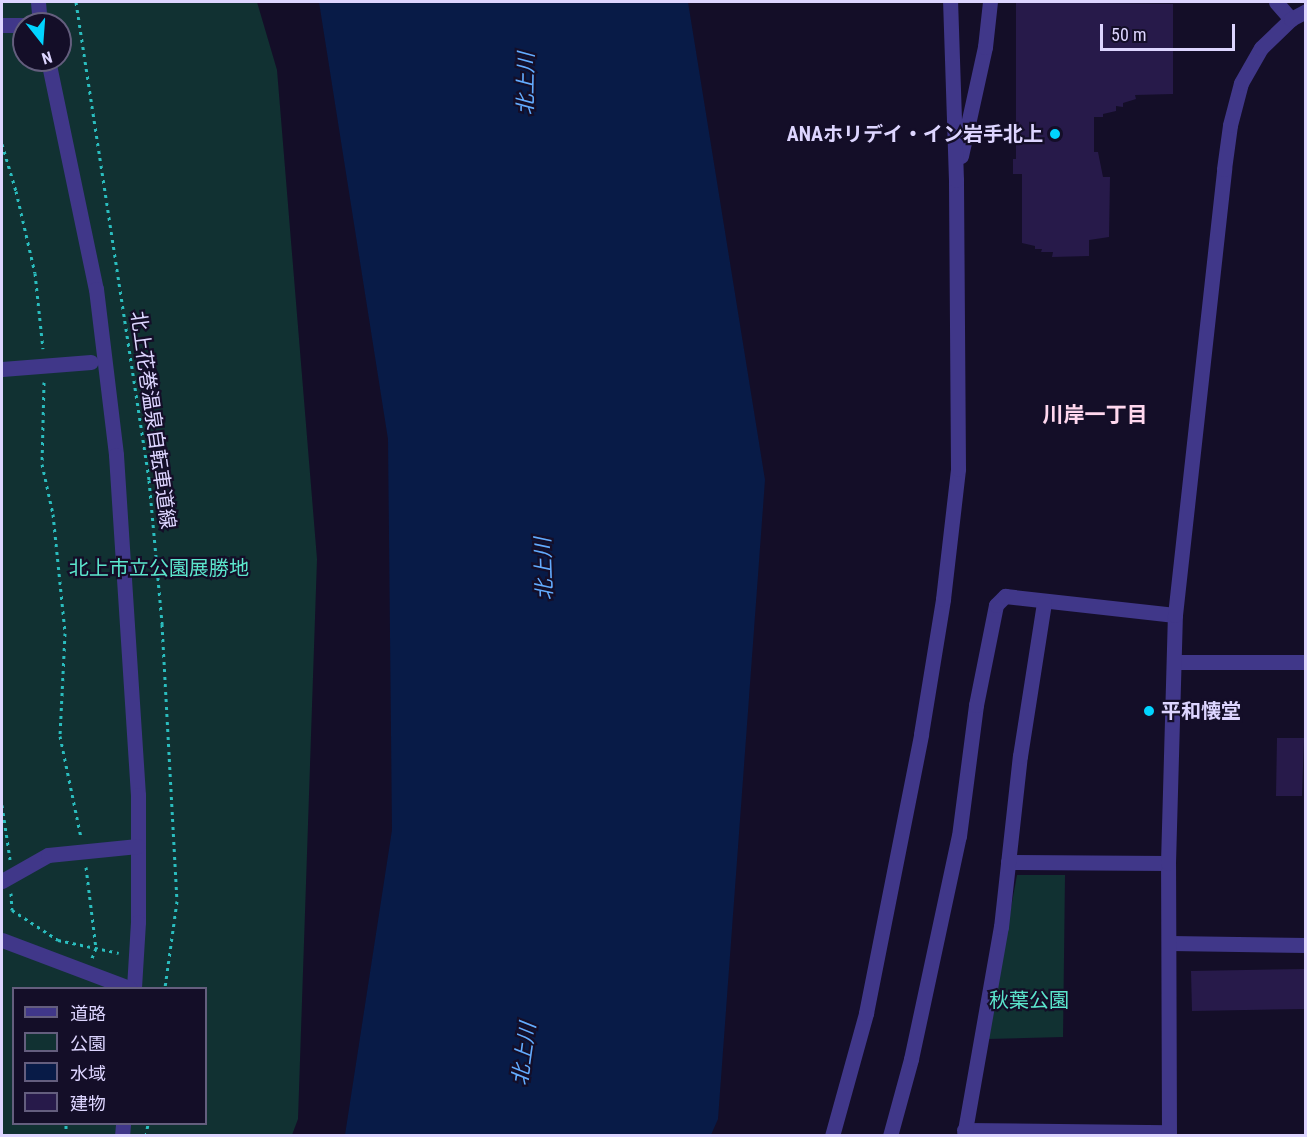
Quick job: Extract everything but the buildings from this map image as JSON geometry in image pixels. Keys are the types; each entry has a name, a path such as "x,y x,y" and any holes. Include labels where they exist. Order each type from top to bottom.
{"street":[{"path":"832,1136 868,1001 921,734 943,598 958,469 956,180 950,2"},
{"path":"956,180 985,47 990,2"},
{"path":"1276,2 1291,19"},
{"path":"1044,603 1020,756 1001,927 964,1133 1169,1134 1168,863 1175,615 1230,125 1241,83 1261,48 1291,19 1305,11"},
{"path":"51,72 96,289 116,455 138,795 134,987"},
{"path":"2,369 91,362"},
{"path":"890,1136 911,1059 959,836 976,705 996,605 1005,596 1044,603 1175,615"},
{"path":"1174,662 1305,662"},
{"path":"6,884 48,855 138,846"},
{"path":"1008,862 1168,863"},
{"path":"2,940 126,987"},
{"path":"1170,943 1305,945"}],"path":[{"name":"北上花巻温泉自転車道線","path":"76,2 150,491 162,624 177,901 165,987"},
{"path":"2,144 16,191 35,273 45,365 42,464 53,514 65,633 60,736 84,851 96,948 86,972"},
{"path":"2,805 10,864"},
{"path":"6,884 12,910 58,940 136,956"}],"green space":[{"name":"北上市立公園展勝地","path":"2,2 257,2 277,70 317,559 298,1119 292,1135 2,1136"},
{"name":"秋葉公園","path":"1017,875 1065,875 1063,1037 987,1039"}],"water":[{"name":"北上川","path":"319,2 688,2 765,480 718,1119 711,1135 345,1135 392,830 388,439"}],"place":[{"name":"ANAホリデイ・イン岩手北上","path":"1055,134"},
{"name":"平和懐堂","path":"1149,711"}],"district":[{"name":"川岸一丁目","path":"1095,415"}]}
